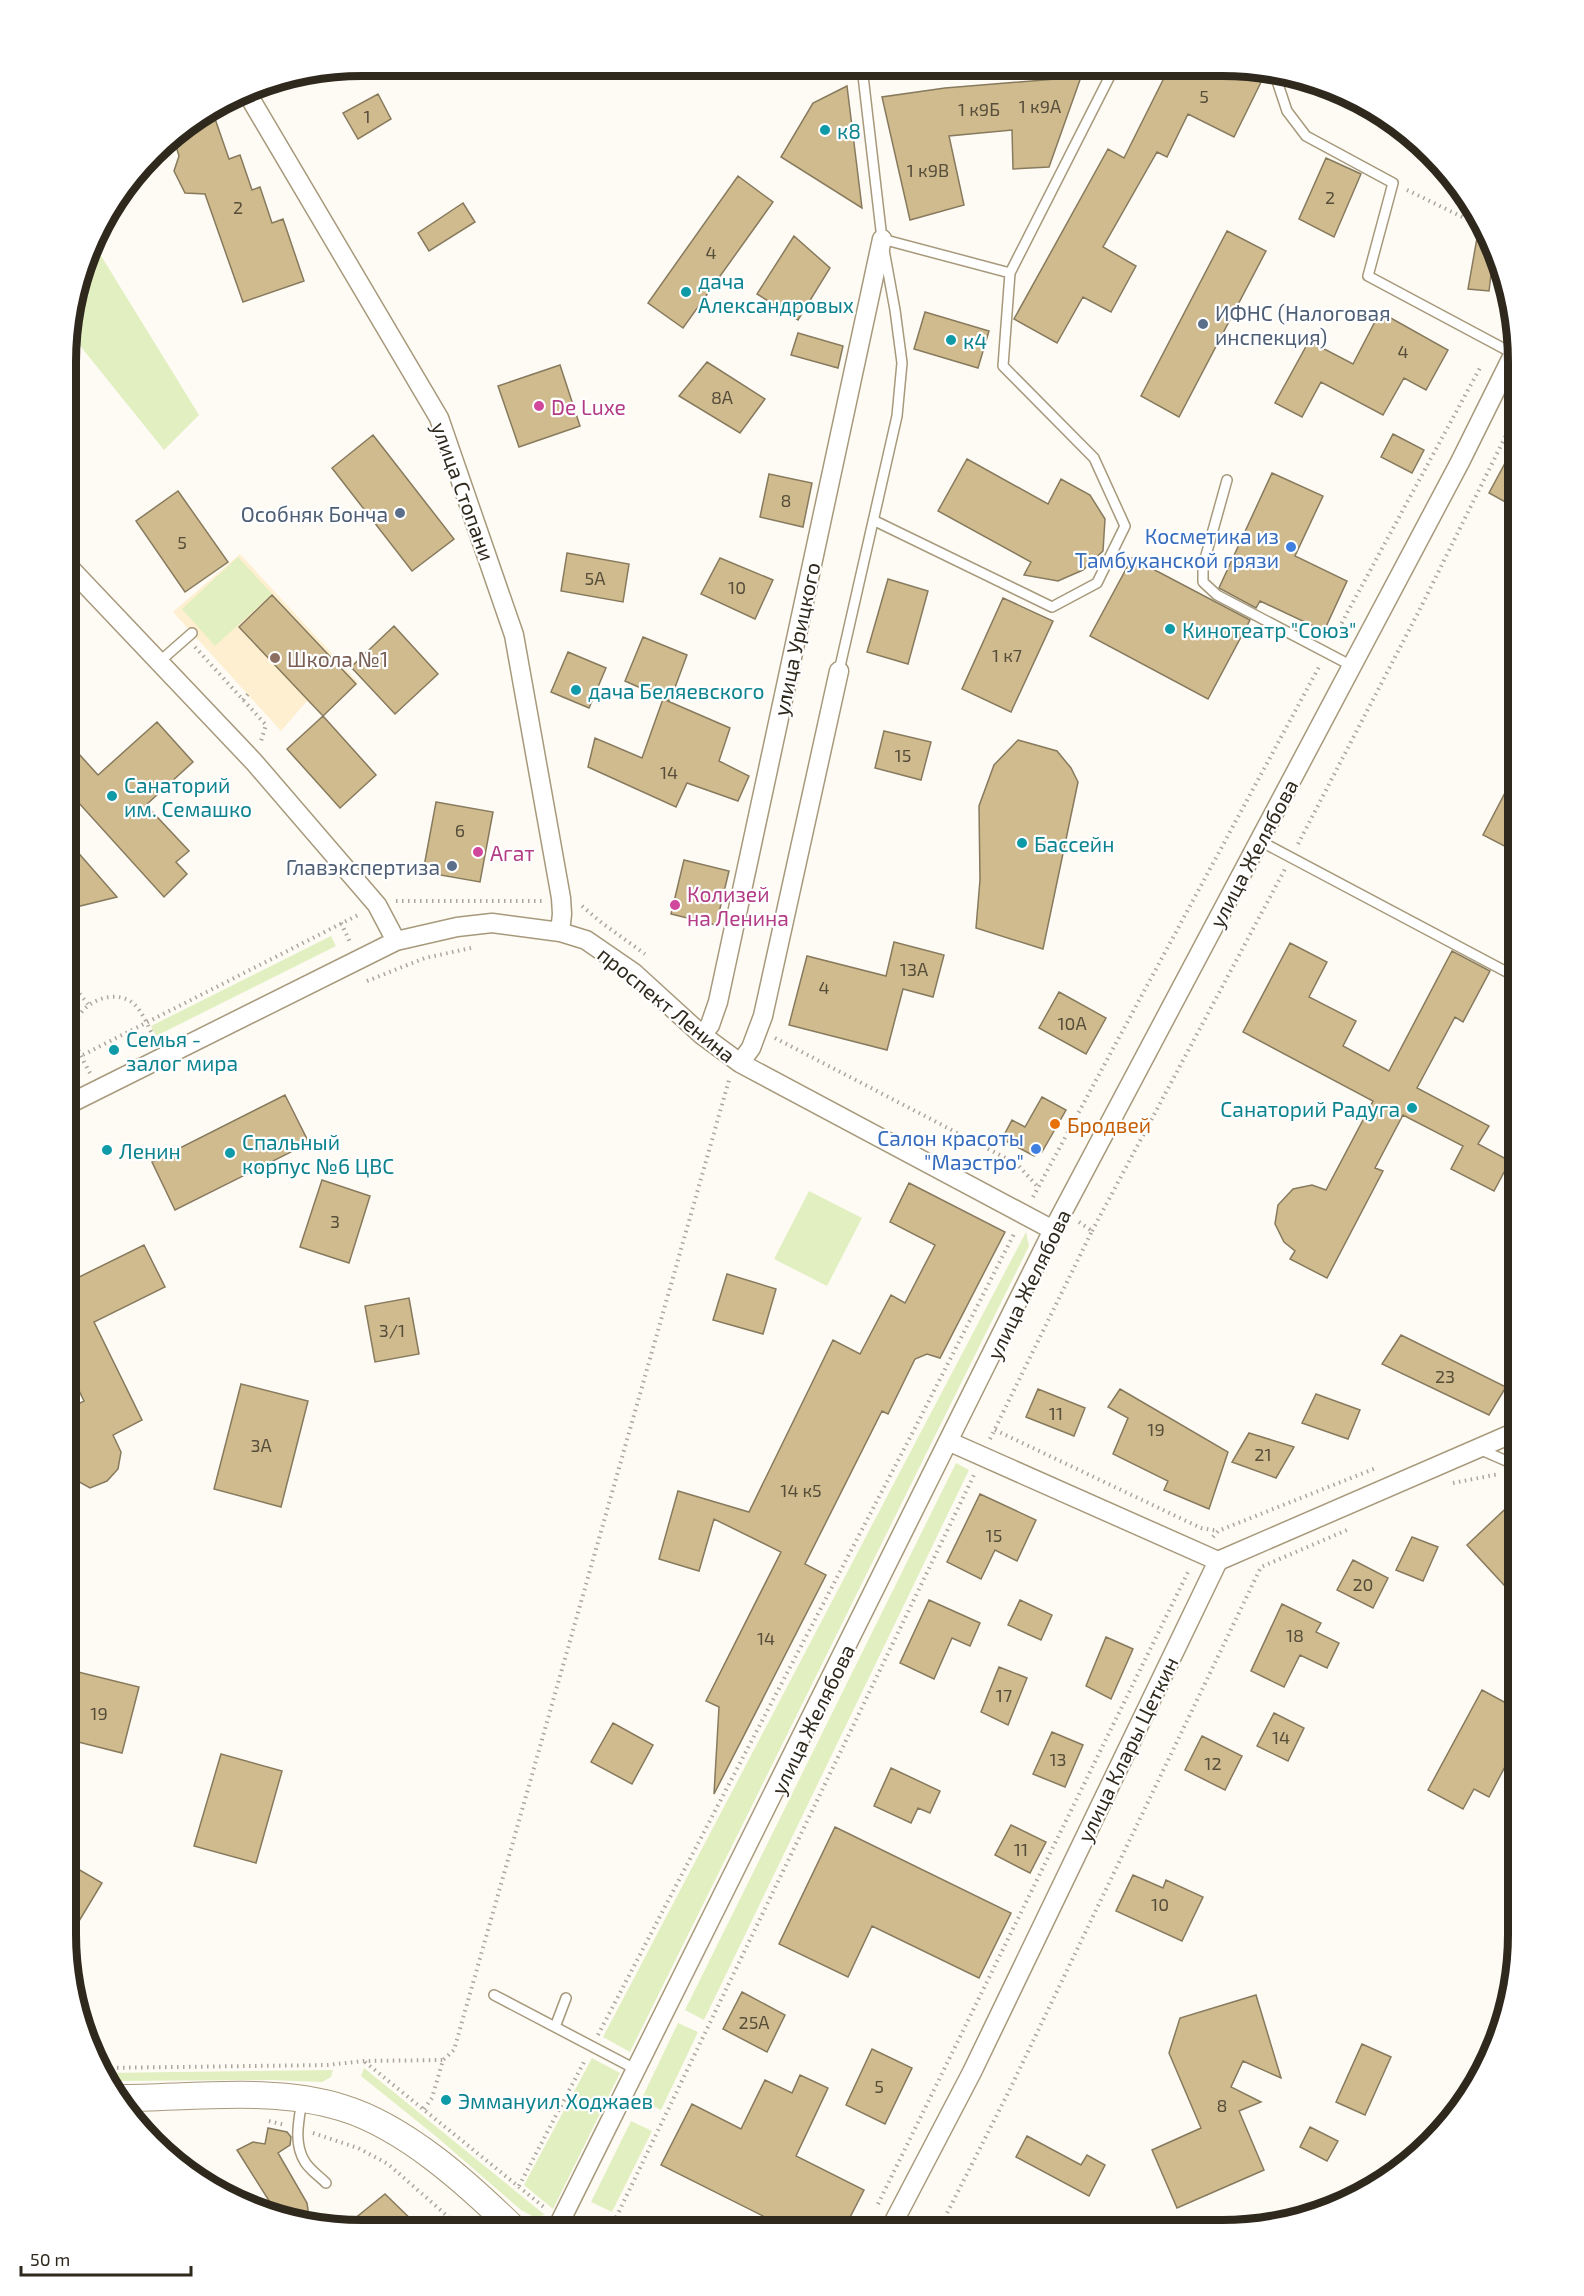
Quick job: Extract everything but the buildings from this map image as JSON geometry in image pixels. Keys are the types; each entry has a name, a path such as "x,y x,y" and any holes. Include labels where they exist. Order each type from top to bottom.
{"main road":[{"path":"129,2098 232,2096 302,2100 341,2107 370,2118 399,2133 429,2155 504,2220"}],"street":[{"name":"улица Стопани","path":"251,99 439,418 514,635 561,898 560,932"},
{"name":"улица Урицкого","path":"702,1035 714,1015 718,1002 882,239"},
{"name":"улица Желябова","path":"561,2220 950,1442 1053,1230 1260,841 1508,365"},
{"path":"76,574 254,762 372,898 396,941"},
{"path":"740,1063 751,1048 763,1016 839,671"},
{"name":"проспект Ленина","path":"76,1101 396,941 458,927 492,923 560,932 586,939 606,952 634,973 702,1035 740,1063 1053,1230"},
{"path":"950,1442 1218,1561 1508,1435"},
{"name":"улица Клары Цеткин","path":"895,2220 972,2072 1218,1561"}],"lane":[{"path":"839,671 875,521 897,416 902,363 882,239 863,76"},
{"path":"875,521 1052,606 1097,583 1125,526 1094,458 1003,366 1010,273 1110,76"},
{"path":"1277,82 1287,111 1306,136 1393,183 1368,276 1507,347"},
{"path":"882,239 1010,273"},
{"path":"1227,480 1203,566 1203,582 1217,595 1352,666"},
{"path":"159,662 189,636"},
{"path":"1260,841 1508,973"},
{"path":"1477,1448 1508,1462"},
{"path":"494,1995 637,2070"},
{"path":"555,2027 566,1998"},
{"path":"302,2100 298,2146 305,2163 326,2183"}],"path":[{"path":"1393,183 1469,220"},
{"path":"1031,1201 1481,366"},
{"path":"987,1445 1092,1231 1421,607 1508,431"},
{"path":"189,636 266,725"},
{"path":"243,700 248,694"},
{"path":"389,901 546,901"},
{"path":"76,1058 363,912"},
{"path":"341,923 352,946"},
{"path":"357,986 425,958 472,948"},
{"path":"76,990 88,1004"},
{"path":"76,1024 88,1004 115,997 126,999 134,1004 157,1044"},
{"path":"777,1027 775,1038 1017,1164 1038,1187"},
{"path":"76,1044 92,1077"},
{"path":"423,2109 432,2098 443,2060 454,2050 729,1080"},
{"path":"1076,1220 1092,1231"},
{"path":"519,2186 915,1428 1019,1223"},
{"path":"995,1430 1202,1528 1218,1531"},
{"path":"615,2220 976,1468"},
{"path":"1443,1488 1454,1483 1507,1473"},
{"path":"944,2220 1014,2080 1261,1567 1358,1525"},
{"path":"110,2068 327,2065 364,2061 443,2060"},
{"path":"364,2061 549,2211"}],"shaded area":[{"name":"Школа №1","path":"240,554 358,682 323,716 307,701 281,731 173,612"}],"green space":[{"path":"99,252 199,415 164,450 77,342 86,289"},
{"path":"238,557 272,594 215,646 182,609"},
{"path":"331,936 336,946 156,1036 151,1026"},
{"path":"809,1191 862,1218 827,1286 774,1259"},
{"path":"1026,1232 1029,1246 630,2052 603,2037"},
{"path":"956,1463 969,1470 704,2020 685,2010"},
{"path":"678,2023 698,2032 661,2110 641,2100"},
{"path":"592,2058 620,2073 553,2209 524,2185"},
{"path":"364,2068 545,2215 534,2217 521,2210 438,2138 361,2076"},
{"path":"333,2070 331,2077 322,2082 118,2081 113,2073"},
{"path":"631,2121 652,2131 612,2212 591,2202"}],"place":[{"name":"к8","path":"825,130"},
{"name":"дача Александровых","path":"686,292"},
{"name":"ИФНС (Налоговая инспекция)","path":"1203,324"},
{"name":"к4","path":"951,340"},
{"name":"De Luxe","path":"539,406"},
{"name":"Особняк Бонча","path":"400,513"},
{"name":"Косметика из Тамбуканской грязи","path":"1291,547"},
{"name":"Кинотеатр \"Союз\"","path":"1170,629"},
{"name":"Школа №1","path":"275,658"},
{"name":"дача Беляевского","path":"576,690"},
{"name":"Санаторий им. Семашко","path":"112,796"},
{"name":"Бассейн","path":"1022,843"},
{"name":"Агат","path":"478,852"},
{"name":"Главэкспертиза","path":"452,866"},
{"name":"Колизей на Ленина","path":"675,905"},
{"name":"Семья - залог мира","path":"114,1050"},
{"name":"Cанаторий Радуга","path":"1412,1108"},
{"name":"Бродвей","path":"1055,1124"},
{"name":"Салон красоты \"Маэстро\"","path":"1036,1149"},
{"name":"Ленин","path":"107,1150"},
{"name":"Спальный корпус №6 ЦВС","path":"230,1153"},
{"name":"Эммануил Ходжаев","path":"446,2100"}]}
